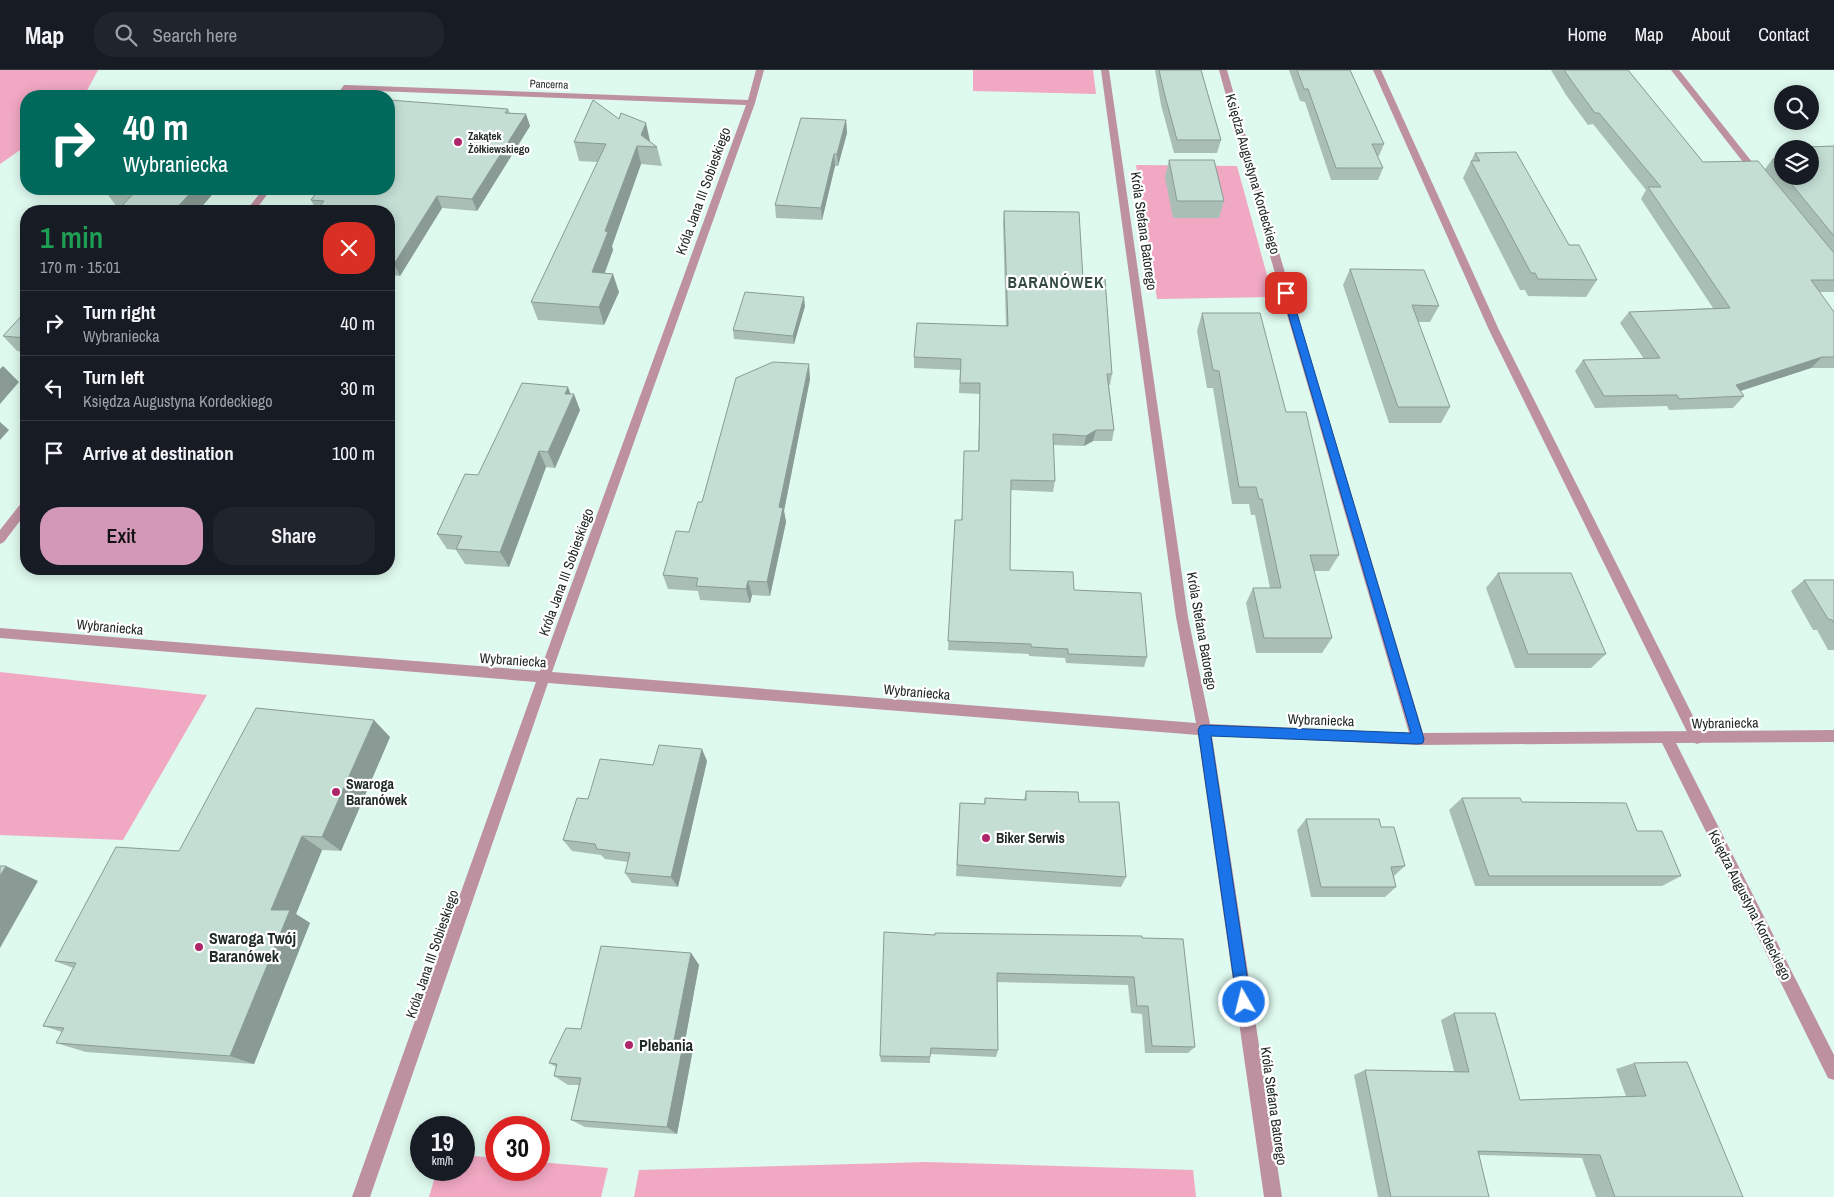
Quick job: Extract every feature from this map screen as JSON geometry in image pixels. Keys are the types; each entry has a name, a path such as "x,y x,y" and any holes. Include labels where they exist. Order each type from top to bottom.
{"street":[{"name":"Króla Jana III Sobieskiego","path":"361,1197 544,678 751,104 760,70"},
{"name":"Króla Stefana Batorego","path":"1105,70 1182,617 1204,730 1273,1197"},
{"name":"Księdza Augustyna Kordeckiego","path":"1223,70 1278,266 1418,739"},
{"path":"1377,70 1494,330 1697,738"},
{"path":"1674,70 1760,178"},
{"name":"Pancerna","path":"345,90 347,88 751,104"},
{"path":"255,205 262,195"},
{"path":"0,539 20,512"},
{"name":"Wybraniecka","path":"0,633 1204,730 1418,739 1834,736"},
{"name":"Księdza Augustyna Kordeckiego","path":"1667,738 1834,1072"}],"shaded area":[{"path":"0,70 98,70 87,90 20,90 20,150 0,164"},
{"path":"973,70 1093,70 1096,94 973,91"},
{"path":"1136,165 1237,166 1273,297 1157,299"},
{"path":"0,672 207,695 123,840 0,835"},
{"path":"475,1156 485,1157 485,1181 550,1181 550,1163 608,1168 601,1197 429,1197 434,1181 475,1181"},
{"path":"927,1162 1193,1170 1196,1197 634,1197 639,1170"}],"building":[{"path":"1159,70 1201,70 1221,140 1177,140"},
{"path":"1297,70 1350,70 1384,144 1372,144 1383,168 1336,168 1308,89 1304,89"},
{"path":"1564,70 1628,70 1703,162 1758,161 1774,180 1774,185 1778,185 1834,253 1834,280 1811,280 1834,312 1834,357 1822,357 1736,385 1744,396 1679,399 1677,395 1604,396 1583,360 1660,358 1629,312 1730,308 1648,187 1661,187 1599,113 1595,113"},
{"path":"395,100 508,109 505,113 526,114 472,199 437,196 395,262 395,205 321,205 324,201 311,200 315,195 395,195"},
{"path":"593,100 619,119 621,113 646,123 641,135 657,147 637,146 605,231 608,232 592,272 613,274 599,307 531,302 606,144 574,142"},
{"path":"801,118 846,120 837,154 834,154 821,208 775,205"},
{"path":"1834,146 1834,236 1792,185 1819,185 1819,147"},
{"path":"1516,152 1569,245 1579,245 1597,280 1538,279 1535,273 1531,273 1471,161 1480,161 1475,153"},
{"path":"1169,160 1214,160 1224,201 1177,201"},
{"path":"132,195 189,195 179,205 123,205"},
{"path":"1004,211 1079,212 1083,279 1105,279 1112,374 1107,374 1114,430 1096,430 1086,436 1053,434 1055,481 1011,480 1010,570 1073,572 1074,590 1141,593 1147,657 1068,654 1068,649 1031,647 1031,644 948,641 955,520 962,520 964,451 979,451 980,383 960,383 961,359 914,357 917,323 1008,326"},
{"path":"1350,269 1424,270 1439,306 1412,305 1450,407 1398,407"},
{"path":"745,292 804,297 793,336 733,330"},
{"path":"1202,313 1260,313 1286,412 1306,412 1339,555 1310,555 1332,638 1264,638 1253,588 1281,588 1262,499 1259,499 1256,487 1239,487 1219,371 1213,370"},
{"path":"20,318 20,337 3,336"},
{"path":"773,362 809,364 779,507 783,508 767,582 748,581 746,589 696,586 698,578 663,575 676,531 689,532 698,502 702,502 736,378"},
{"path":"522,383 568,387 565,394 574,394 548,452 539,451 500,552 456,549 462,536 437,534 465,474 478,475"},
{"path":"1498,573 1571,573 1606,654 1528,654"},
{"path":"1804,580 1834,580 1834,623 1828,619"},
{"path":"256,708 374,720 322,837 302,836 271,910 290,910 230,1056 56,1043 64,1028 43,1026 76,963 55,961 116,847 179,851"},
{"path":"659,745 702,749 671,877 625,873 630,853 597,849 595,844 563,840 577,798 588,799 600,759 653,765"},
{"path":"1026,791 1078,792 1079,802 1119,802 1126,877 957,865 960,803 985,804 985,798 1026,800"},
{"path":"1462,798 1520,798 1522,802 1626,803 1637,831 1662,831 1681,876 1489,876"},
{"path":"1306,819 1379,819 1381,827 1394,827 1405,866 1391,867 1396,887 1321,887"},
{"path":"0,866 6,866 0,876"},
{"path":"884,932 935,935 935,933 1142,936 1142,938 1183,939 1195,1047 1152,1046 1148,1006 1137,1006 1134,977 997,973 998,1050 931,1048 930,1057 880,1056"},
{"name":"Plebania","path":"601,946 691,953 674,1040 684,1040 667,1127 571,1120 581,1078 554,1076 557,1064 549,1063 566,1028 581,1029"},
{"path":"1454,1013 1495,1013 1520,1100 1646,1096 1634,1063 1687,1062 1743,1197 1615,1197 1600,1155 1478,1151 1489,1197 1391,1197 1365,1070 1469,1072"}],"place":[{"name":"Zakątek Żółkiewskiego","path":"458,142"},
{"name":"Swaroga Baranówek","path":"336,792"},
{"name":"Biker Serwis","path":"986,838"},
{"name":"Swaroga Twój Baranówek","path":"199,947"},
{"name":"Plebania","path":"629,1045"}],"district":[{"name":"BARANÓWEK","path":"1056,282"}],"route":[{"path":"1244,1002 1204,730 1418,739 1286,293"}]}
